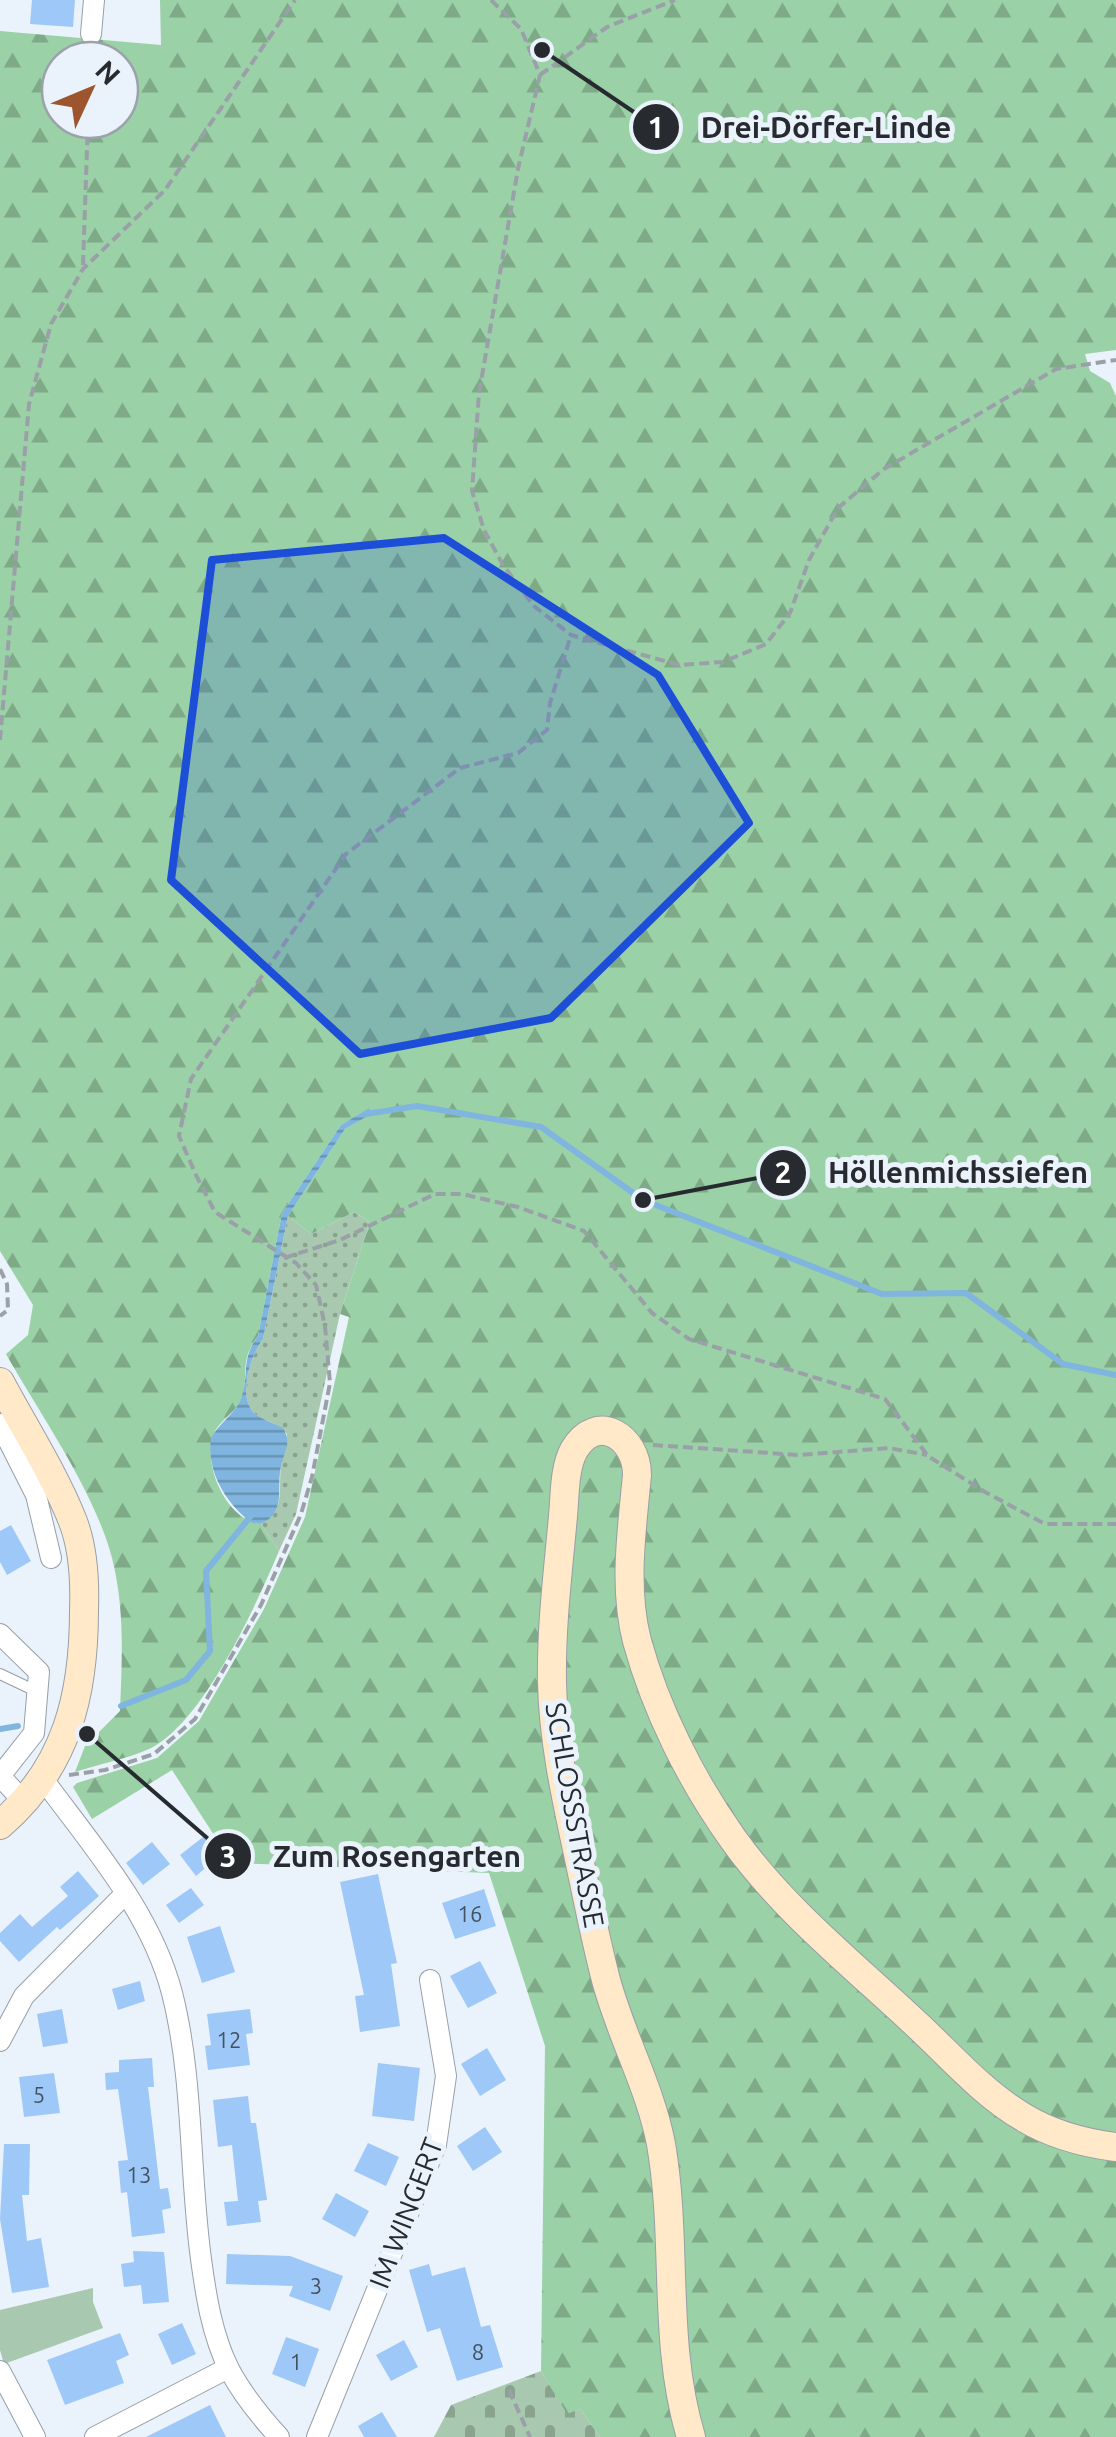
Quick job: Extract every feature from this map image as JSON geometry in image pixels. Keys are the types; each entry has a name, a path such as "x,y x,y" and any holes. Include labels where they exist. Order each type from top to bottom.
{"main road":[{"path":"0,1382 74,1522 84,1582 84,1654 72,1720 43,1779 25,1803 0,1825"},
{"name":"SCHLOSSSTRASSE","path":"628,1443 613,1432 594,1432 578,1444 569,1462 554,1618 552,1684 565,1791 603,1968 660,2140 674,2348 691,2437"},
{"path":"628,1443 637,1466 630,1569 636,1639 672,1732 722,1824 784,1900 1003,2103 1050,2131 1116,2147"}],"street":[{"path":"90,34 94,0"},
{"path":"0,1424 36,1495 51,1558"},
{"path":"0,1634 39,1672 34,1733 0,1776 25,1803"},
{"path":"43,1779 126,1893 159,1950 181,2046 196,2222 208,2308 228,2368 247,2399 279,2437"},
{"path":"0,2041 24,1996 126,1893"},
{"name":"IM WINGERT","path":"317,2437 436,2145 446,2076 430,1980"},
{"path":"96,2437 228,2368"},
{"path":"0,2371 35,2437"}],"lane":[{"path":"0,1674 38,1692"}],"path":[{"path":"0,740 29,404 51,324 84,269 166,190 296,0"},
{"path":"491,0 521,29 540,76 518,168 478,394 472,491 484,530 502,566 534,606 571,636 679,665 723,662 766,644 790,613 809,560 838,508 884,468 1056,369 1115,362"},
{"path":"540,76 608,27 674,0"},
{"path":"84,269 87,140"},
{"path":"43,1779 105,1770 154,1754 195,1718 261,1605 312,1477 330,1383 325,1326 316,1284 306,1271 215,1212 179,1136 191,1079 346,854 460,768 518,753 548,730 550,703 571,636"},
{"path":"284,1258 340,1240 435,1194 462,1194 518,1207 584,1232 652,1313 689,1339 885,1399 928,1456"},
{"path":"0,1269 6,1284 8,1310 0,1316"},
{"path":"628,1443 798,1454 889,1448 928,1456 1044,1524 1116,1524"},
{"path":"510,2390 530,2437"}],"highlighted area":[{"path":"444,538 658,675 749,823 551,1018 360,1054 171,880 212,560"}],"green space":[{"path":"160,0 1116,0 1116,350 1085,354 1090,371 1110,383 1116,396 1116,2437 600,2437 580,2409 567,2415 541,2371 545,2046 489,1873 232,1863 172,1770 92,1819 73,1787 157,1758 199,1721 264,1609 305,1517 349,1317 340,1314 370,1222 354,1212 311,1234 288,1216 345,1129 370,1114 368,1109 341,1125 282,1213 258,1336 246,1363 243,1394 215,1431 211,1443 214,1473 227,1501 248,1520 261,1524 279,1551 269,1574 226,1661 189,1715 169,1736 140,1753 75,1772 85,1746 120,1711 122,1635 119,1596 104,1532 65,1454 6,1354 28,1335 33,1305 0,1251 0,31 104,40 40,40 40,140 140,140 140,43 161,45"},
{"path":"354,1212 370,1222 340,1314 296,1514 279,1551 261,1524 278,1506 287,1434 254,1413 247,1396 248,1375 263,1339 288,1216 311,1234"},
{"path":"93,2288 93,2302 103,2328 4,2364 0,2310"},
{"path":"541,2371 567,2414 580,2409 600,2437 434,2437 451,2405"}],"water":[{"path":"369,1108 371,1114 345,1129 288,1216 263,1339 250,1365 246,1386 254,1413 283,1428 287,1442 274,1513 261,1524 252,1523 220,1486 212,1463 211,1438 235,1409 244,1390 247,1360 258,1336 282,1213 341,1125"}],"building":[{"path":"32,0 75,0 73,27 30,24"},
{"path":"11,1525 31,1561 7,1575 0,1562 0,1531"},
{"path":"207,1834 209,1865 196,1876 180,1855"},
{"path":"152,1842 170,1864 143,1885 126,1863"},
{"path":"78,1871 99,1896 19,1962 0,1941 0,1933 20,1914 32,1927 68,1896 60,1887"},
{"path":"378,1874 397,1963 391,1964 400,2026 360,2032 355,1996 364,1995 340,1882"},
{"path":"191,1888 204,1905 179,1923 166,1905"},
{"path":"484,1889 496,1926 455,1939 442,1903"},
{"path":"220,1926 235,1972 202,1983 187,1937"},
{"path":"480,1961 497,1993 468,2008 450,1976"},
{"path":"140,1981 145,2001 118,2010 112,1989"},
{"path":"62,2009 68,2043 43,2047 37,2014"},
{"path":"250,2009 253,2033 246,2034 250,2065 208,2070 205,2046 211,2045 207,2014"},
{"path":"487,2048 506,2080 480,2096 461,2064"},
{"path":"152,2058 154,2087 148,2087 160,2189 168,2188 171,2208 162,2210 165,2233 132,2237 127,2192 121,2193 118,2161 128,2160 118,2089 106,2090 105,2073 119,2072 119,2060"},
{"path":"378,2063 420,2068 414,2121 372,2116"},
{"path":"54,2073 60,2113 24,2117 19,2077"},
{"path":"248,2096 251,2123 256,2123 267,2200 258,2201 261,2222 227,2226 224,2202 238,2201 232,2145 218,2147 213,2100"},
{"path":"485,2127 502,2152 473,2171 457,2146"},
{"path":"368,2143 399,2157 386,2186 354,2171"},
{"path":"4,2144 30,2144 29,2195 22,2195 27,2241 41,2238 49,2287 12,2293 0,2219"},
{"path":"336,2193 369,2211 355,2237 322,2219"},
{"path":"133,2251 164,2252 169,2302 143,2304 141,2285 124,2287 121,2264 134,2262"},
{"path":"227,2254 290,2256 343,2276 330,2311 289,2296 293,2286 226,2284"},
{"path":"429,2264 432,2276 465,2267 481,2327 490,2325 503,2367 457,2381 440,2328 427,2332 409,2270"},
{"path":"182,2323 196,2354 172,2365 158,2334"},
{"path":"120,2333 129,2355 116,2361 124,2383 65,2405 47,2360"},
{"path":"286,2337 319,2349 305,2387 272,2374"},
{"path":"404,2340 418,2367 391,2381 376,2355"},
{"path":"210,2405 226,2437 146,2437"},
{"path":"382,2412 397,2437 364,2437 358,2426"}],"waterway":[{"path":"366,1114 417,1106 541,1127 643,1200 882,1294 966,1293 1063,1364 1116,1375"},
{"path":"121,1706 186,1680 210,1651 206,1571 251,1516"},
{"path":"0,1729 18,1726"}],"place":[{"name":"Drei-Dörfer-Linde","path":"542,50"},
{"name":"Höllenmichssiefen","path":"643,1200"},
{"name":"Zum Rosengarten","path":"87,1734"}]}
